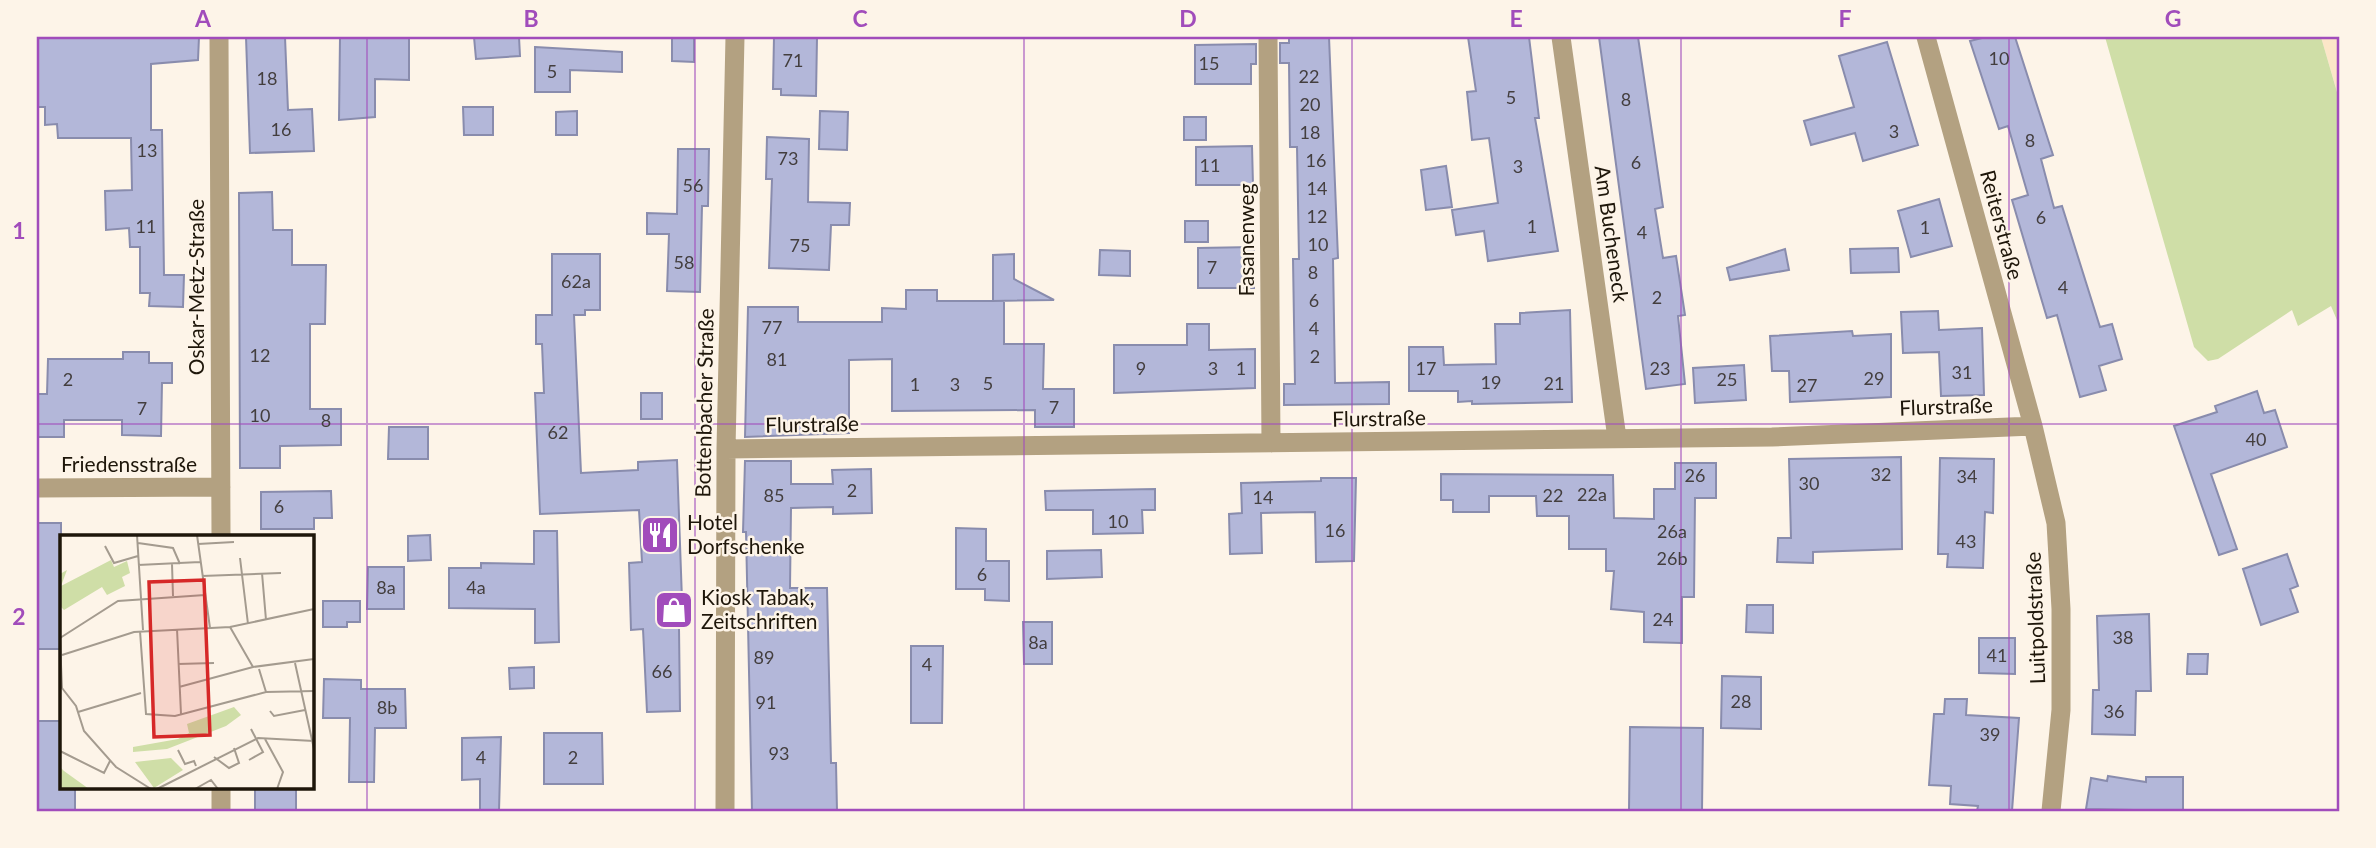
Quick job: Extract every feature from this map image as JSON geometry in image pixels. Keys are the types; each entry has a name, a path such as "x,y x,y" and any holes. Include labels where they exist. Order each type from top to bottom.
{"street":[{"name":"Oskar-Metz-Straße","path":"219,37 221,535"},
{"name":"Bottenbacher Straße","path":"725,811 726,449 735,37"},
{"name":"Fasanenweg","path":"1268,37 1271,443"},
{"name":"Am Bucheneck","path":"1561,37 1617,438"},
{"name":"Reiterstraße","path":"1926,37 2033,426"},
{"name":"Flurstraße","path":"726,449 1772,437 2033,426"},
{"name":"Luitpoldstraße","path":"2033,426 2056,523 2061,610 2061,710 2051,811"},
{"name":"Friedensstraße","path":"37,488 221,487"},
{"path":"220,788 220,811"}],"shaded area":[{"path":"2321,37 2339,37 2339,99 2338,95"}],"green space":[{"path":"2105,37 2321,37 2339,99 2339,325 2331,306 2298,326 2292,310 2218,359 2208,361 2194,347"}],"building":[{"path":"37,37 199,37 198,60 151,64 151,130 162,130 164,275 184,275 183,307 149,306 150,293 140,293 140,247 130,247 129,228 106,230 105,191 132,190 131,138 58,138 57,124 45,125 45,107 37,107"},
{"path":"246,37 285,37 288,110 312,109 314,151 250,153"},
{"path":"340,37 409,37 409,80 375,79 375,117 339,120"},
{"path":"474,37 519,37 520,56 476,59"},
{"path":"672,37 694,37 694,62 672,61"},
{"path":"774,37 817,38 816,96 781,95 781,89 773,89"},
{"path":"1289,37 1329,37 1338,258 1333,259 1335,383 1389,382 1389,404 1284,405 1284,384 1295,384 1293,259 1299,259 1297,147 1290,147 1289,63 1280,63 1280,43 1289,43"},
{"path":"1468,37 1529,37 1539,118 1535,118 1558,251 1488,261 1484,231 1456,235 1452,210 1498,203 1489,138 1472,140 1467,92 1476,91"},
{"path":"1599,37 1638,37 1663,207 1655,209 1663,258 1676,256 1685,315 1678,316 1685,384 1646,389"},
{"path":"1986,37 2015,37 2053,155 2041,159 2054,208 2062,206 2100,327 2112,324 2122,359 2099,366 2106,390 2080,397 2057,315 2047,318 2012,200 2028,195 2008,126 1999,129 1970,41"},
{"path":"1887,42 1918,145 1863,161 1855,133 1811,145 1804,121 1854,107 1839,56"},
{"path":"1256,44 1256,64 1251,64 1251,84 1195,84 1195,45"},
{"path":"535,47 622,52 622,72 570,70 570,92 535,92"},
{"path":"463,107 493,107 493,135 464,135"},
{"path":"577,111 577,135 556,135 556,112"},
{"path":"820,111 848,112 847,150 819,149"},
{"path":"1184,117 1206,117 1206,140 1184,140"},
{"path":"767,137 809,139 808,202 850,203 849,225 831,225 829,270 769,268 772,179 766,179"},
{"path":"1252,146 1253,185 1196,185 1196,147"},
{"path":"678,149 709,149 708,206 702,206 700,292 667,291 669,234 647,234 647,213 677,214"},
{"path":"1446,166 1452,207 1426,210 1421,170"},
{"path":"272,192 273,230 292,230 292,265 326,265 325,324 310,324 310,409 341,409 341,445 280,446 280,468 240,468 239,193"},
{"path":"1939,199 1952,246 1911,257 1898,211"},
{"path":"1185,221 1208,221 1208,242 1185,242"},
{"path":"1254,247 1254,288 1198,288 1198,248"},
{"path":"1898,248 1899,272 1851,273 1850,249"},
{"path":"1785,249 1789,270 1730,280 1727,268"},
{"path":"1100,250 1130,251 1130,276 1099,275"},
{"path":"552,254 600,254 600,310 585,310 585,315 574,315 581,473 638,470 638,462 677,460 683,628 679,628 680,711 647,712 643,629 631,630 629,563 642,562 639,510 540,514 535,393 544,393 542,344 536,344 536,315 552,315"},
{"path":"1014,254 1014,279 1054,300 993,301 993,255"},
{"path":"906,290 937,290 937,301 1004,301 1004,344 1044,344 1043,389 1074,389 1074,427 1035,427 1035,410 892,411 892,359 849,360 849,433 745,437 748,307 798,307 798,322 882,322 882,308 906,309"},
{"path":"1570,310 1572,402 1472,404 1472,401 1458,402 1458,391 1409,391 1409,347 1443,347 1444,365 1496,364 1495,324 1520,324 1520,313"},
{"path":"1938,311 1939,330 1982,328 1984,395 1941,396 1939,352 1903,353 1901,312"},
{"path":"1187,324 1209,324 1209,350 1255,349 1255,388 1114,393 1114,345 1187,345"},
{"path":"1852,331 1853,336 1891,334 1891,397 1790,402 1789,371 1772,371 1770,336"},
{"path":"123,352 149,352 149,363 172,363 172,383 162,383 161,436 122,435 122,420 64,420 64,437 37,437 38,394 47,394 48,359 123,359"},
{"path":"1744,365 1746,400 1695,403 1693,368"},
{"path":"2257,391 2264,413 2275,410 2287,447 2211,474 2237,549 2219,555 2174,426 2217,412 2215,406"},
{"path":"641,393 662,393 662,419 641,419"},
{"path":"389,427 428,427 428,459 388,459"},
{"path":"1901,457 1902,549 1813,552 1813,563 1777,562 1778,538 1791,538 1789,459"},
{"path":"1940,458 1994,459 1993,513 1985,512 1983,568 1947,567 1948,554 1938,554"},
{"path":"745,461 791,461 791,484 833,484 832,470 871,469 872,513 833,514 833,507 791,508 790,588 827,588 831,763 836,763 837,811 752,811 746,532 743,532"},
{"path":"1675,463 1716,463 1716,498 1695,498 1694,597 1682,597 1682,643 1644,642 1644,612 1611,609 1614,571 1606,571 1606,549 1569,549 1569,516 1537,516 1536,496 1489,496 1489,512 1453,512 1453,500 1441,500 1441,474 1613,475 1614,518 1654,519 1654,489 1675,489"},
{"path":"1321,478 1356,478 1354,561 1316,562 1315,512 1261,513 1262,553 1230,554 1229,514 1242,513 1241,483 1321,481"},
{"path":"1155,489 1155,510 1142,510 1143,533 1093,534 1093,510 1046,510 1045,491"},
{"path":"331,491 332,518 314,518 314,529 261,529 261,492"},
{"path":"37,523 61,523 60,649 38,649"},
{"path":"956,528 986,529 986,561 1009,561 1009,601 985,600 985,589 956,589"},
{"path":"534,531 557,531 559,642 535,643 535,609 449,608 449,568 481,568 481,563 534,564"},
{"path":"430,535 431,560 408,561 408,536"},
{"path":"1101,550 1102,577 1047,579 1047,551"},
{"path":"2287,554 2298,586 2290,589 2298,612 2261,625 2243,569"},
{"path":"368,567 404,567 404,609 367,609"},
{"path":"323,601 360,601 360,622 347,622 347,627 323,627"},
{"path":"1747,605 1773,605 1773,633 1746,632"},
{"path":"2149,614 2151,691 2136,691 2135,735 2092,734 2093,690 2099,690 2097,616"},
{"path":"1023,622 1052,622 1052,664 1024,664"},
{"path":"1979,638 2015,638 2015,674 1979,673"},
{"path":"911,646 943,646 942,723 911,723"},
{"path":"2188,654 2208,654 2207,674 2187,674"},
{"path":"534,667 534,688 510,689 509,668"},
{"path":"1722,676 1761,677 1761,729 1721,728"},
{"path":"324,679 361,680 361,689 405,689 406,728 375,728 374,782 349,782 350,718 323,718"},
{"path":"1945,699 1967,699 1966,715 2019,718 2012,811 1977,811 1978,806 1950,804 1951,786 1929,785 1934,714 1944,714"},
{"path":"37,721 60,721 60,788 75,788 75,811 37,811"},
{"path":"1630,727 1703,728 1702,811 1629,811"},
{"path":"544,733 602,733 603,784 544,784"},
{"path":"501,737 499,811 480,811 480,779 462,780 462,738"},
{"path":"2108,776 2146,782 2146,777 2183,777 2183,811 2086,809 2091,778 2107,781"},
{"path":"255,788 296,788 296,811 255,811"}],"place":[{"name":"Hotel Dorfschenke","path":"660,535"},
{"name":"Kiosk Tabak, Zeitschriften","path":"674,610"}]}
